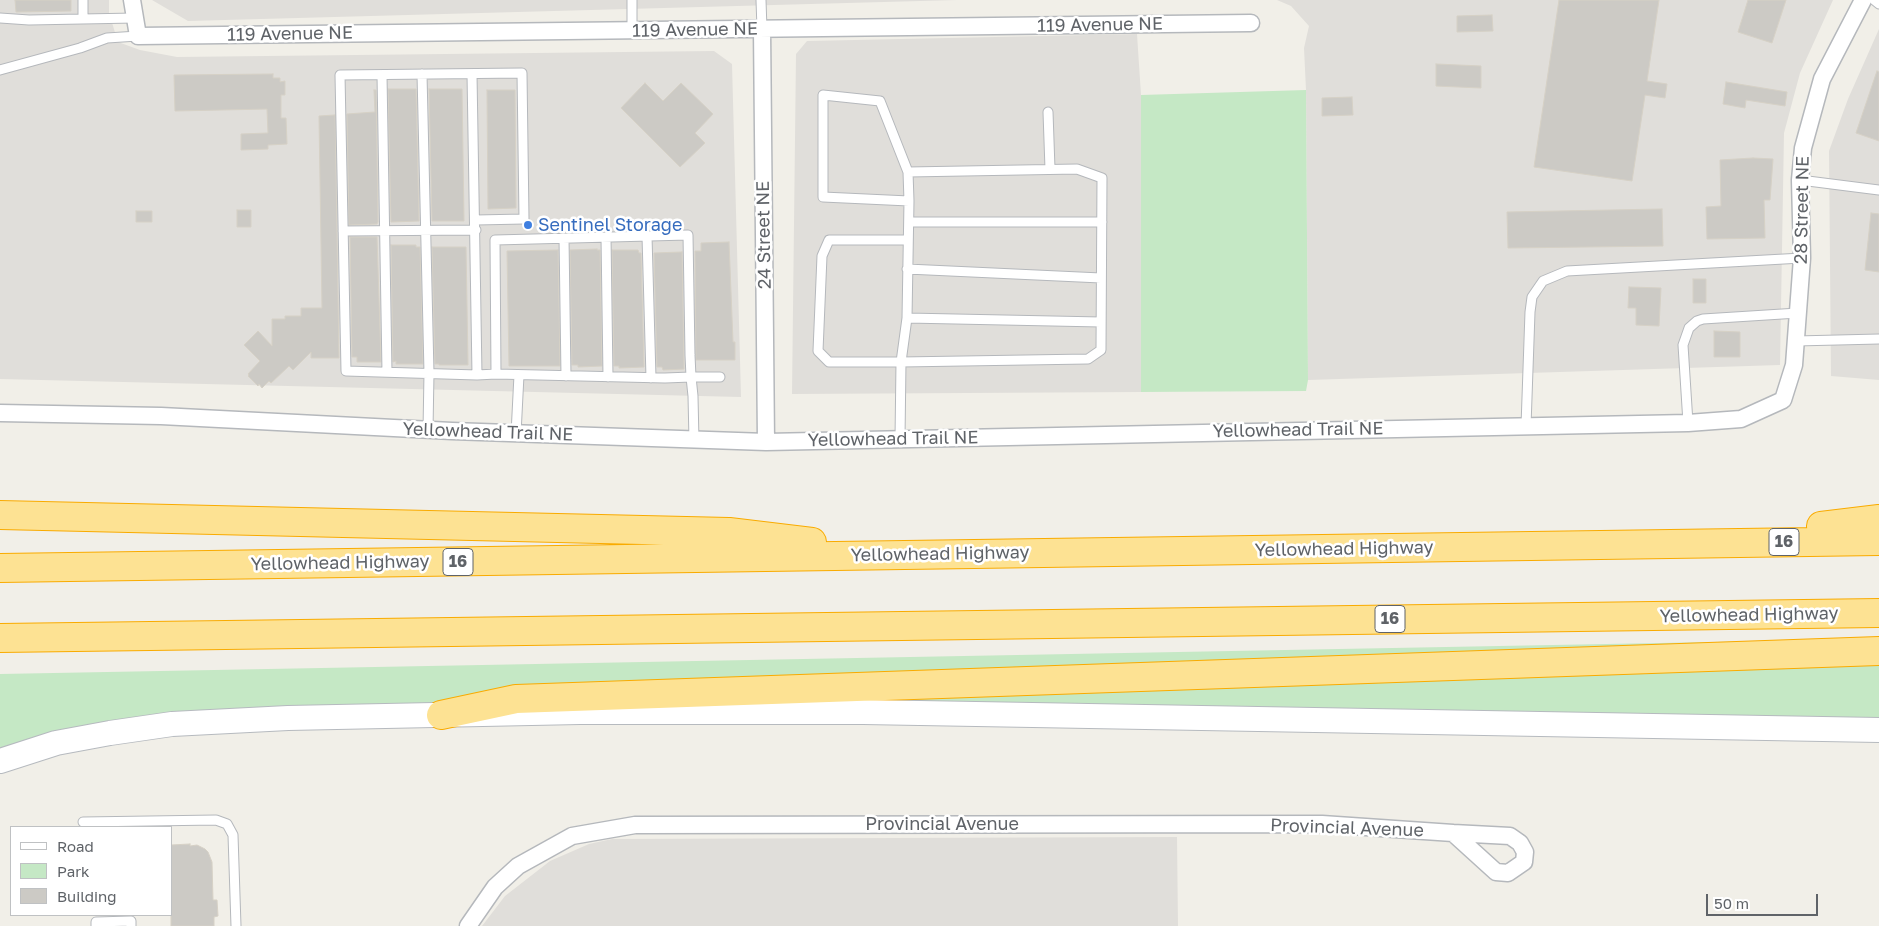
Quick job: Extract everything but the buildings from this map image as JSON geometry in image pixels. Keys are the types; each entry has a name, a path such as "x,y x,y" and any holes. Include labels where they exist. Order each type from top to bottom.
{"highway":[{"path":"0,514 729,532 915,555"},
{"path":"1688,544 1879,519"},
{"name":"Yellowhead Highway","path":"0,568 1879,540"},
{"name":"Yellowhead Highway","path":"0,638 1879,613"},
{"path":"441,715 516,699 1879,651"}],"main road":[{"path":"0,761 56,744 110,733 172,724 288,718 580,712 863,712 1879,730"}],"street":[{"path":"132,0 138,36"},
{"name":"28 Street NE","path":"1783,400 1794,365 1796,341 1802,258 1800,180 1803,148 1822,80 1863,0"},
{"name":"119 Avenue NE","path":"138,36 1251,23"},
{"name":"24 Street NE","path":"762,29 766,442"},
{"name":"Yellowhead Trail NE","path":"0,413 162,416 516,434 766,442 1688,423 1741,419 1783,400"},
{"name":"Provincial Avenue","path":"468,926 495,887 518,866 572,836 635,824 1322,824 1453,833"}],"lane":[{"path":"83,0 83,19"},
{"path":"632,0 632,30"},
{"path":"761,0 762,29"},
{"path":"1874,0 1879,4"},
{"path":"0,18 29,20 134,18"},
{"path":"0,70 80,48 107,38 138,36"},
{"path":"476,220 524,219 522,73 340,75 346,371 650,378 720,377"},
{"path":"422,74 428,430"},
{"path":"472,74 476,220 477,375"},
{"path":"382,75 387,372"},
{"path":"900,439 902,362 907,318 909,222 909,201 908,172 880,101 823,95 823,197 909,201"},
{"path":"1048,112 1050,169"},
{"path":"908,172 1077,169 1102,178 1101,350 1088,359 830,362 818,351 822,256 829,240 908,240"},
{"path":"1800,180 1879,190"},
{"path":"909,222 1102,222"},
{"path":"343,231 476,230"},
{"path":"496,374 495,240 688,235 694,441"},
{"path":"647,236 650,378"},
{"path":"606,237 608,377"},
{"path":"564,238 566,376"},
{"path":"1526,426 1530,312 1532,297 1543,281 1567,271 1802,258"},
{"path":"908,269 1101,278"},
{"path":"1688,423 1683,344 1689,328 1697,321 1703,319 1798,313"},
{"path":"907,318 1101,322"},
{"path":"1796,341 1879,339"},
{"path":"516,434 519,375"},
{"path":"83,822 216,820 227,824 233,835 236,926"},
{"path":"96,926 96,922 131,921 131,926"}],"shaded area":[{"path":"0,0 109,0 109,13 118,42 140,50 177,57 714,51 732,64 741,397 0,379"},
{"path":"152,0 957,0 188,21"},
{"path":"1277,0 1833,0 1800,73 1784,133 1780,365 1308,380 1304,48 1309,26 1291,6"},
{"path":"1879,29 1879,380 1831,376 1829,151 1848,99"},
{"path":"1137,34 1141,95 1141,392 792,394 796,54 807,41"},
{"path":"1177,837 1178,926 482,926 505,896 550,861 589,844 612,839"}],"green space":[{"path":"1306,90 1308,380 1306,391 1141,392 1141,95"},
{"path":"1767,641 1766,645 568,692 0,753 0,674"},
{"path":"1879,665 1879,721 1810,717 859,700"}],"place":[{"name":"Sentinel Storage","path":"528,225"}]}
